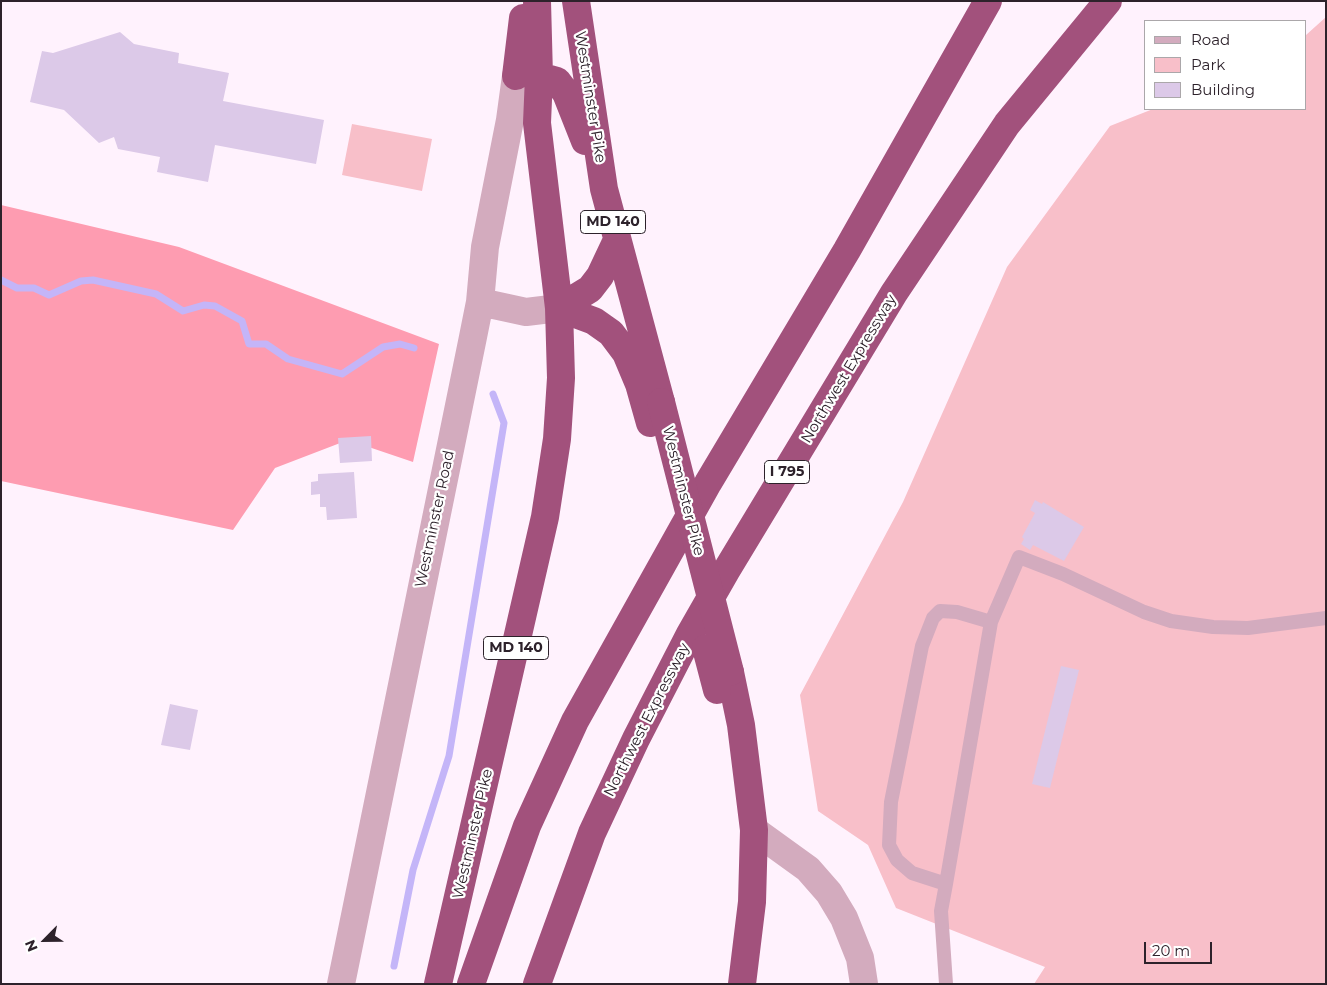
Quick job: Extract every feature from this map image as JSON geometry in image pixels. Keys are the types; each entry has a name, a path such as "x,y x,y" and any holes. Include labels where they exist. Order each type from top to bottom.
{"highway":[{"path":"524,1 527,76 557,81 566,92 604,189"},
{"name":"Westminster Pike","path":"438,984 545,517 557,439 560,387 559,308 538,123 527,76 537,1"},
{"name":"Westminster Pike","path":"576,1 604,189 655,413 724,681 741,724 754,830 752,902 742,984"},
{"path":"471,984 527,826 575,720 708,483 847,250 988,1"},
{"name":"Northwest Expressway","path":"537,984 592,833 659,695 726,571 894,293 1002,132 1108,1"},
{"path":"559,308 590,289 600,276 617,240"},
{"path":"559,308 594,320 611,333 626,353 639,384 655,413"}],"street":[{"name":"Westminster Road","path":"341,984 480,302 485,247 510,120 527,76"},
{"path":"480,302 526,312 559,308"},
{"path":"754,830 808,869 829,893 844,918 860,958 864,984"}],"lane":[{"path":"946,984 941,911 991,622 1019,556 1063,574 1144,612 1171,621 1213,627 1248,628 1326,618"},
{"path":"946,884 912,873 897,860 889,845 891,802 922,646 933,618 940,611 957,612 991,622"}],"green space":[{"path":"1326,17 1326,984 1034,984 1045,967 896,908 868,845 818,811 800,695 903,502 1007,267 1110,126 1150,110 1307,110 1307,34"},
{"path":"352,124 432,139 422,191 342,175"}],"shaded area":[{"path":"1,205 179,247 439,344 413,462 348,440 275,468 233,530 1,481"}],"building":[{"path":"120,32 134,44 179,53 178,63 229,73 223,101 324,120 316,164 215,145 208,182 157,172 160,157 118,149 114,137 99,143 64,110 30,102 42,51 53,53"},
{"path":"371,436 372,461 340,463 338,438"},
{"path":"354,472 357,518 327,520 326,507 320,507 320,494 311,495 311,482 318,481 318,474"},
{"path":"1035,500 1042,504 1043,502 1084,527 1064,561 1033,545 1030,550 1021,544 1024,539 1022,537 1035,513 1030,510"},
{"path":"1061,666 1079,670 1050,788 1032,784"},
{"path":"170,704 198,710 190,750 161,745"}],"waterway":[{"path":"1,280 17,288 34,288 49,295 81,281 93,280 156,294 183,311 204,305 215,306 242,321 249,344 266,344 288,359 342,374 383,347 400,344 414,348"},
{"path":"394,966 413,870 449,756 504,423 493,394"}]}
